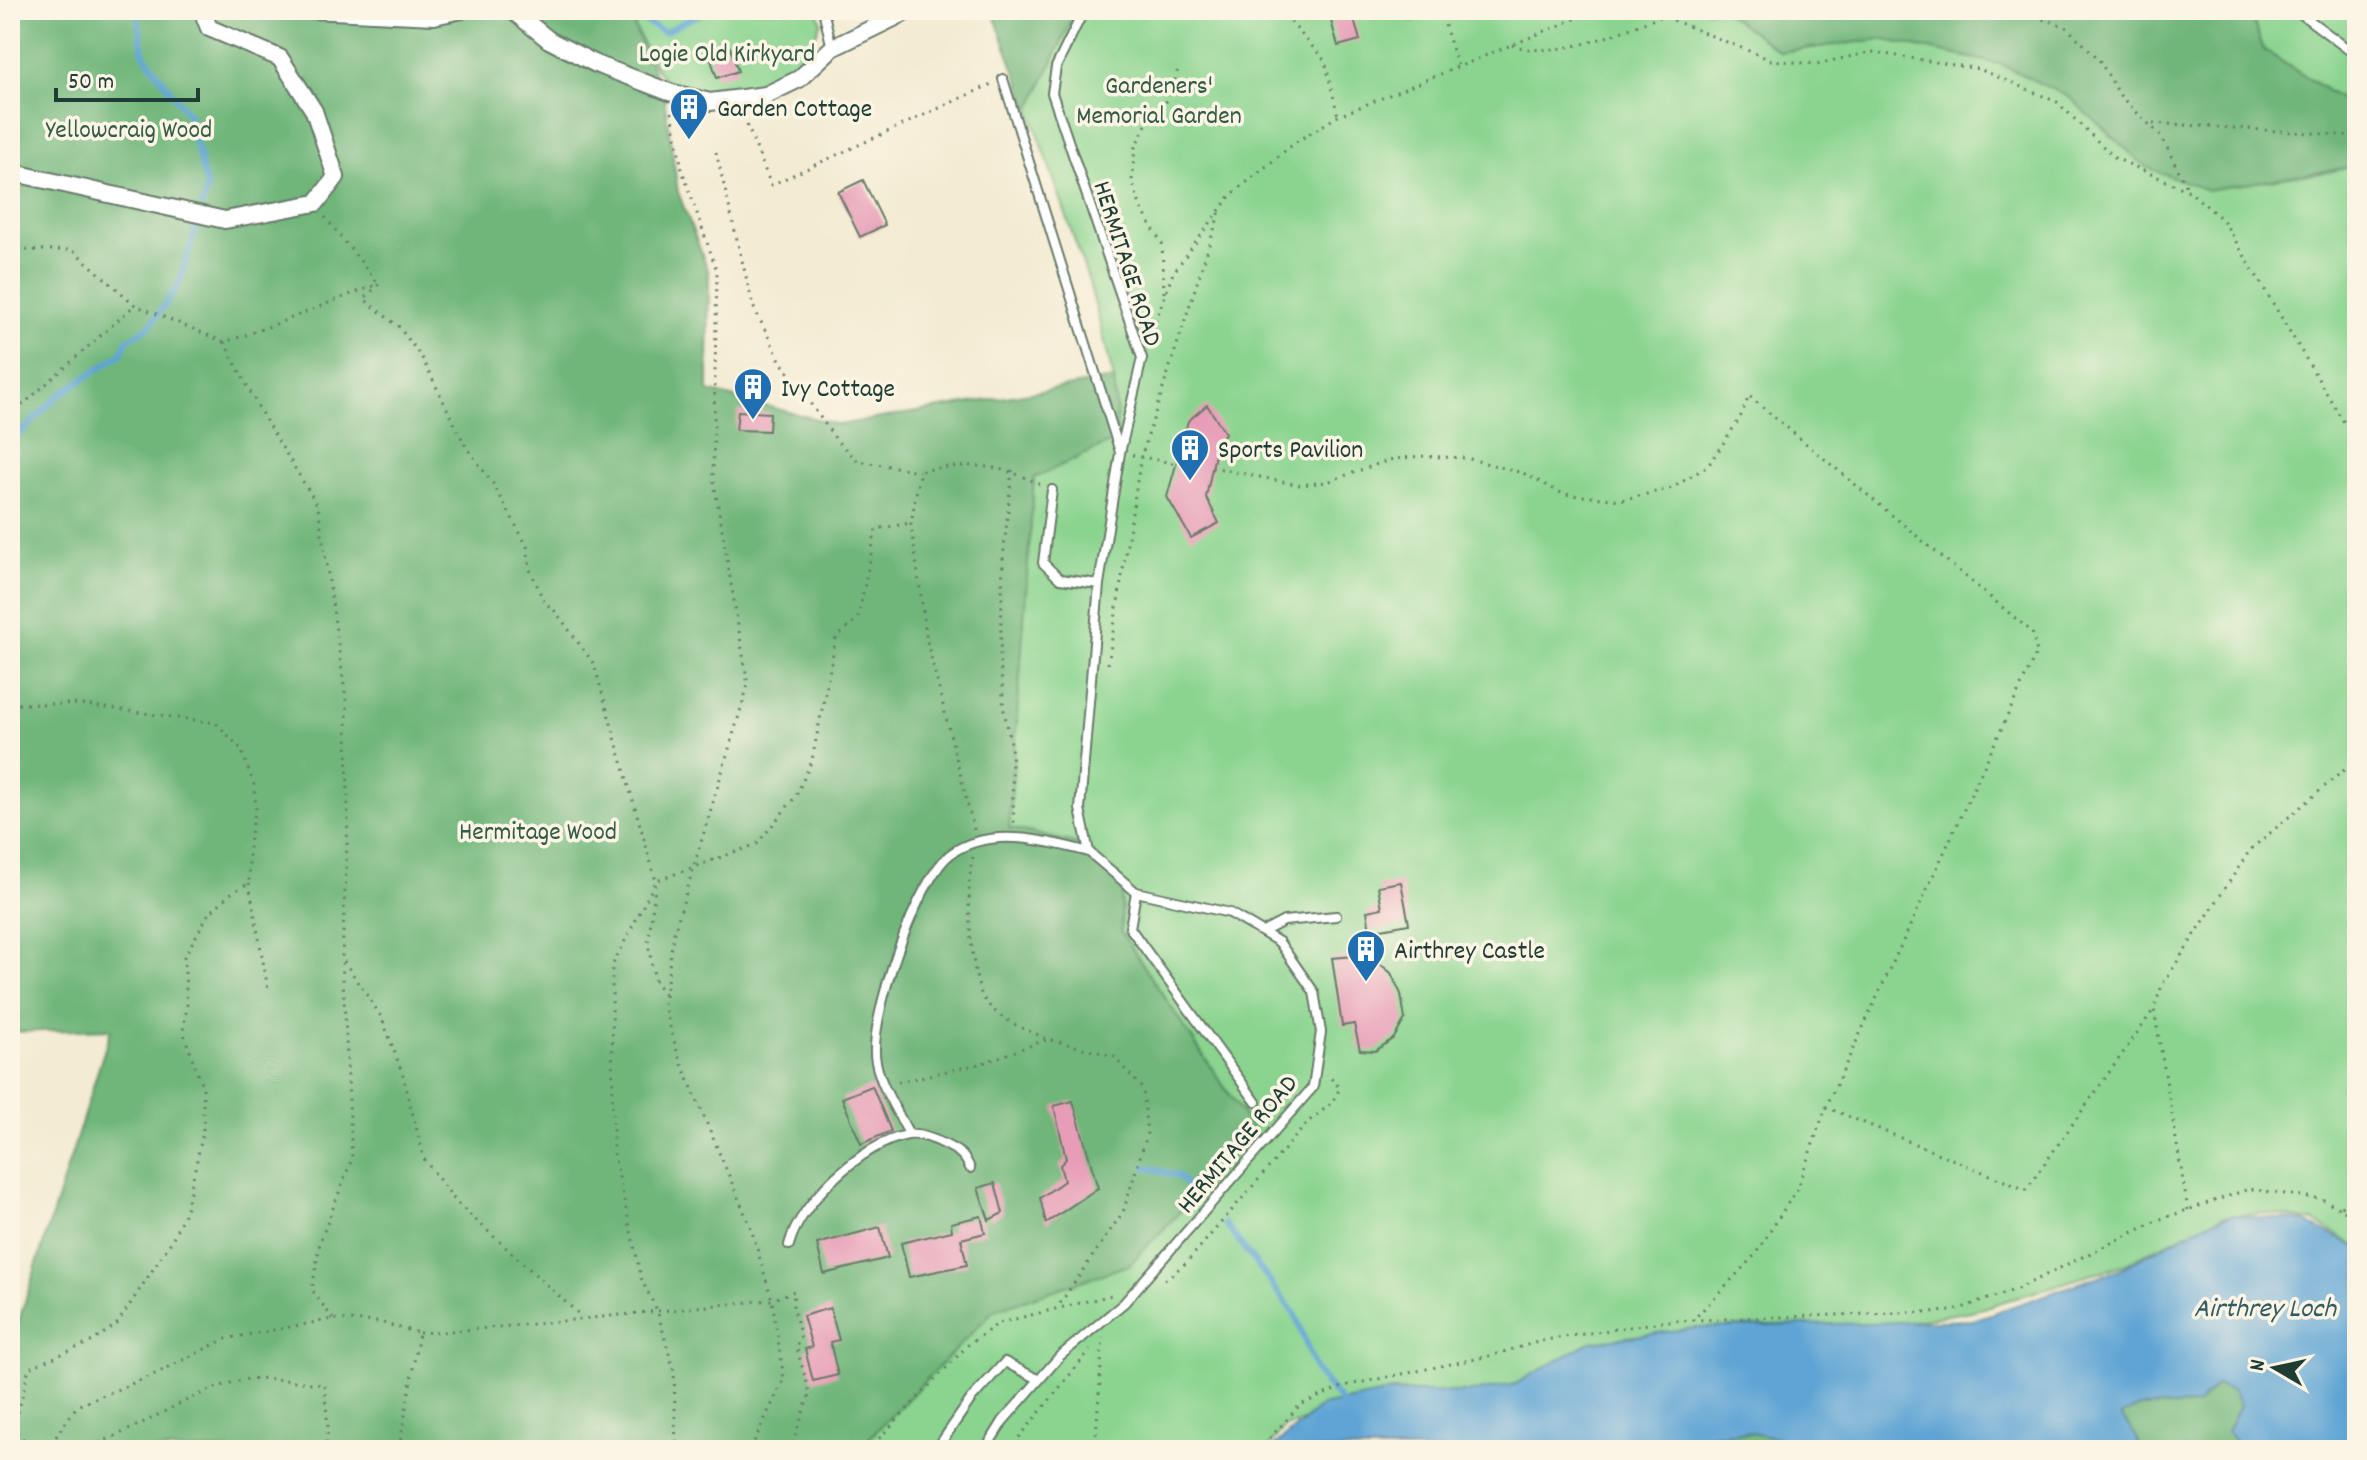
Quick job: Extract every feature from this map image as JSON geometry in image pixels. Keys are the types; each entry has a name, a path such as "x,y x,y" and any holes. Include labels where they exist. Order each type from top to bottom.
{"street":[{"path":"10,172 225,220 316,203 336,177 314,111 280,58 209,28 202,10"},
{"path":"312,10 434,16 462,10"},
{"path":"512,10 549,40 596,64 669,92 710,102 766,95 799,79 832,48 910,10"}],"lane":[{"path":"823,10 832,48"},
{"name":"HERMITAGE ROAD","path":"985,1450 1003,1421 1060,1356 1135,1290 1313,1087 1321,1032 1314,992 1279,942 1230,913 1136,892 1089,852 1080,809 1099,584 1120,453 1142,358 1052,93 1056,67 1084,10"},
{"path":"2296,10 2357,56"},
{"path":"1003,79 1120,453"},
{"path":"1052,490 1043,563 1060,579 1099,584"},
{"path":"909,1134 884,1086 875,1060 878,1018 890,970 930,881 950,853 977,841 1014,839 1054,842 1089,852"},
{"path":"1136,892 1130,928 1256,1102"},
{"path":"1263,932 1284,921 1336,916"},
{"path":"789,1245 794,1226 813,1198 874,1150 909,1134 931,1138 963,1154 970,1168"},
{"path":"936,1450 971,1399 1005,1362 1039,1380"}],"path":[{"path":"1280,10 1325,61 1338,116"},
{"path":"1440,10 1458,67"},
{"path":"1142,358 1173,273 1231,195 1296,142 1338,116 1597,10"},
{"path":"1512,45 1529,50 1579,45 1663,16 1671,10"},
{"path":"2012,10 2065,26 2098,58 2121,97 2151,123 2189,191"},
{"path":"1663,16 1771,60 1816,64 1872,52 1979,69 2057,102 2115,158 2189,191 2223,220 2357,444"},
{"path":"1165,296 1162,244 1141,208 1132,181 1135,147 1146,125 1170,97 1178,69"},
{"path":"747,125 771,185 1003,79"},
{"path":"669,92 682,170 717,271 713,476 748,685 673,936 664,1005 678,1055 751,1228 772,1300 784,1379 750,1450"},
{"path":"2151,123 2357,136"},
{"path":"716,152 753,306 781,362 837,441 858,461 920,471 967,463 1012,470 1052,490"},
{"path":"316,203 344,245 379,284"},
{"path":"1107,672 1141,457 1221,208"},
{"path":"10,250 73,250 135,305 224,342 267,329 310,308 379,284"},
{"path":"379,284 364,299 399,327 422,358 466,447 494,485 527,546 530,569 544,602 556,612 594,664 656,881 648,944 655,981 665,995"},
{"path":"10,416 135,305"},
{"path":"224,342 263,416 318,506 347,706 348,821 342,958 352,1159 320,1242 312,1290 333,1319"},
{"path":"1212,467 1298,485 1327,482 1389,460 1419,456 1466,458 1523,473 1563,494 1633,498 1672,488 1708,466 1740,418 1749,396 2032,632 2037,652 1826,1107 1797,1189 1755,1255 1694,1319"},
{"path":"1120,453 1177,464"},
{"path":"1012,470 1003,559 1000,659 1004,711 1011,743 1014,839"},
{"path":"920,471 911,523 927,641 977,841 968,872 971,935 983,998 1007,1021 1048,1039 1113,1056 1143,1089 1147,1135 1123,1212 1059,1305"},
{"path":"676,1450 674,1371 657,1310 642,1281 613,1150 610,1050 612,966 656,881 757,844 796,796 812,760 836,638 858,618 876,529 911,523"},
{"path":"10,704 78,704 216,723 241,749 254,785 256,808 249,843 249,883 268,989"},
{"path":"1826,1107 2026,1190 2154,1009 2162,985 2250,850 2357,759"},
{"path":"18,1450 14,1429 29,1368 93,1341 117,1324 171,1242 186,1210 203,1132 203,1089 183,1031 187,1006 184,957 208,915 230,894 249,883"},
{"path":"342,958 382,1018 403,1075 424,1159 456,1202 582,1317"},
{"path":"2154,1009 2188,1210"},
{"path":"884,1086 983,1063 1048,1039"},
{"path":"1259,1450 1300,1405 1344,1386 1485,1357 1545,1340 1694,1319 1953,1311 2017,1289 2086,1252 2188,1210 2249,1189 2322,1199 2357,1218"},
{"path":"2339,1208 2357,1189"},
{"path":"868,1450 969,1344 999,1323 1059,1305 1135,1290"},
{"path":"47,1450 77,1406 153,1375 225,1339 333,1319 379,1322 419,1333 508,1329 582,1317 772,1300 794,1291 793,1306 801,1338 796,1346 810,1393 790,1450"},
{"path":"399,1450 419,1333"},
{"path":"1095,1450 1103,1333"},
{"path":"76,1450 108,1442 183,1404 244,1379 324,1384 328,1427 325,1450"},
{"path":"14,1429 33,1450"}],"green space":[{"name":"Hermitage Wood","path":"10,10 627,10 664,96 678,192 709,273 708,391 839,425 1114,379 1118,439 1034,478 1009,828 1083,845 1122,886 1121,932 1255,1133 1129,1265 994,1310 858,1450 10,1450 10,1349 111,1029 10,1032"},
{"name":"Logie Old Kirkyard","path":"668,10 817,10 821,21 804,67 773,81 733,92 693,93 677,89 664,79 634,25"},
{"path":"992,10 1076,10 1030,110"},
{"name":"Gardeners' Memorial Garden","path":"1076,10 1723,10 1780,52 1881,39 2000,64 2069,97 2146,167 2313,175 2357,166 2357,1247 2314,1221 2264,1213 2223,1216 2122,1265 1976,1310 1499,1394 1390,1391 1285,1427 1266,1450 856,1450 992,1309 1129,1265 1255,1133 1121,932 1122,886 1083,845 1009,828 1034,477 1118,439 1114,379 1089,282 1030,110"},
{"path":"1723,10 2249,10 2264,50 2357,110 2357,166 2207,190 2146,167 2069,97 2000,64 1881,39 1780,52"},
{"path":"2249,10 2357,10 2357,110 2264,50"},
{"path":"2217,1385 2233,1390 2240,1406 2242,1450 2141,1450 2136,1436 2120,1416 2139,1407 2196,1405"},
{"path":"1762,1433 1849,1450 1633,1450 1679,1436"}],"water":[{"name":"Airthrey Loch","path":"2232,1215 2303,1221 2357,1247 2357,1450 2242,1450 2227,1431 2240,1406 2233,1390 2217,1385 2196,1405 2139,1407 2121,1416 2136,1436 2141,1450 1834,1450 1746,1432 1664,1439 1639,1450 1270,1450 1321,1406 1389,1392 1473,1392 1515,1384 1590,1342 1694,1328 1973,1320 2120,1269 2209,1222"}],"building":[{"path":"1328,10 1351,10 1360,40 1338,46"},
{"path":"730,47 738,71 717,78 709,54"},
{"path":"863,180 885,225 860,237 838,192"},
{"name":"Sports Pavilion","path":"1207,405 1225,433 1217,445 1206,497 1219,523 1191,538 1167,497 1188,421"},
{"name":"Ivy Cottage","path":"738,411 770,413 769,431 736,430"},
{"path":"1401,882 1409,924 1370,931 1367,911 1382,908 1378,886"},
{"name":"Airthrey Castle","path":"1372,933 1379,963 1391,973 1401,994 1405,1019 1394,1038 1375,1051 1360,1050 1354,1024 1342,1026 1332,958 1355,956 1357,935"},
{"path":"872,1086 891,1131 861,1144 842,1098"},
{"path":"1073,1101 1098,1188 1046,1223 1040,1198 1064,1181 1060,1165 1066,1159 1054,1106"},
{"path":"995,1183 1003,1213 989,1220 978,1188"},
{"path":"981,1216 985,1233 961,1239 967,1265 909,1277 901,1243 952,1231 951,1223"},
{"path":"880,1227 888,1258 824,1274 817,1244"},
{"path":"830,1308 839,1340 830,1342 838,1375 813,1381 805,1349 812,1347 803,1316"}],"waterway":[{"path":"137,10 143,53 189,116 207,189 202,205"},
{"path":"631,10 634,16 664,32 708,10"},
{"path":"10,444 58,396 121,354 127,340 149,327 179,284 196,227"},
{"path":"1146,1167 1178,1176 1197,1196"},
{"path":"1225,1224 1295,1314 1316,1371 1341,1402"}],"place":[{"name":"Garden Cottage","path":"689,141"},
{"name":"Ivy Cottage","path":"753,421"},
{"name":"Sports Pavilion","path":"1190,482"},
{"name":"Airthrey Castle","path":"1366,983"}],"park label":[{"name":"Yellowcraig Wood","path":"129,128"}]}
